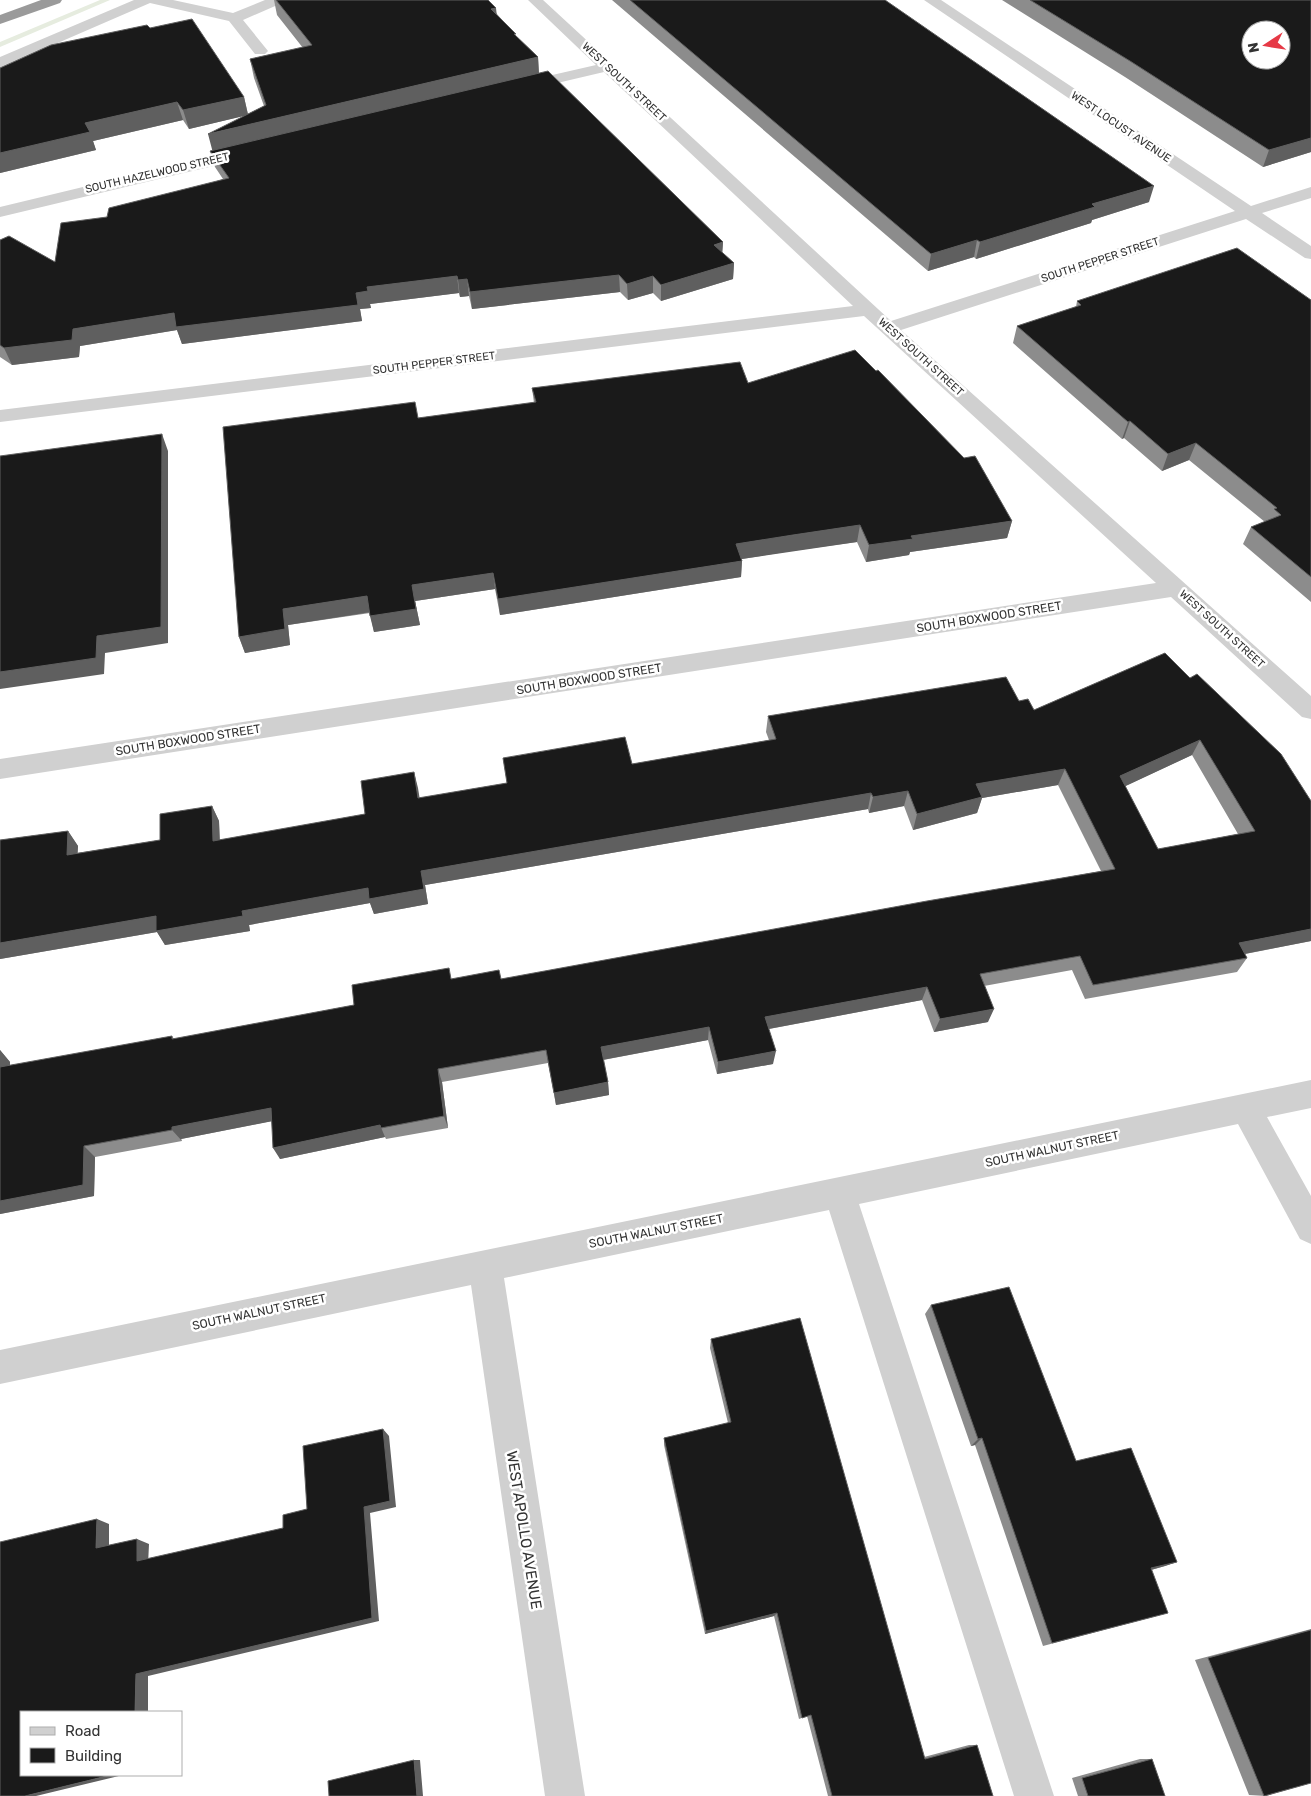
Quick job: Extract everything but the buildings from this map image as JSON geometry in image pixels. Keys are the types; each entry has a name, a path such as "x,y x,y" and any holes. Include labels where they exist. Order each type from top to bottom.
{"highway":[{"path":"0,20 55,0"}],"street":[{"path":"0,63 146,0"},
{"path":"154,0 234,18 277,0"},
{"name":"WEST SOUTH STREET","path":"535,0 868,310 1311,710"},
{"name":"WEST LOCUST AVENUE","path":"931,0 1311,254"},
{"path":"234,18 260,51"},
{"path":"501,92 607,67"},
{"name":"SOUTH HAZELWOOD STREET","path":"0,212 268,147"},
{"name":"SOUTH PEPPER STREET","path":"888,328 1311,192"},
{"name":"SOUTH PEPPER STREET","path":"0,416 868,310"},
{"name":"SOUTH BOXWOOD STREET","path":"0,769 1177,588"},
{"name":"SOUTH WALNUT STREET","path":"0,1367 485,1265 840,1194 1311,1094"},
{"path":"1246,1108 1311,1228"},
{"path":"840,1194 1034,1796"},
{"name":"WEST APOLLO AVENUE","path":"485,1265 565,1796"}],"shaded area":[{"path":"100,0 110,0 0,47 0,42"}]}
